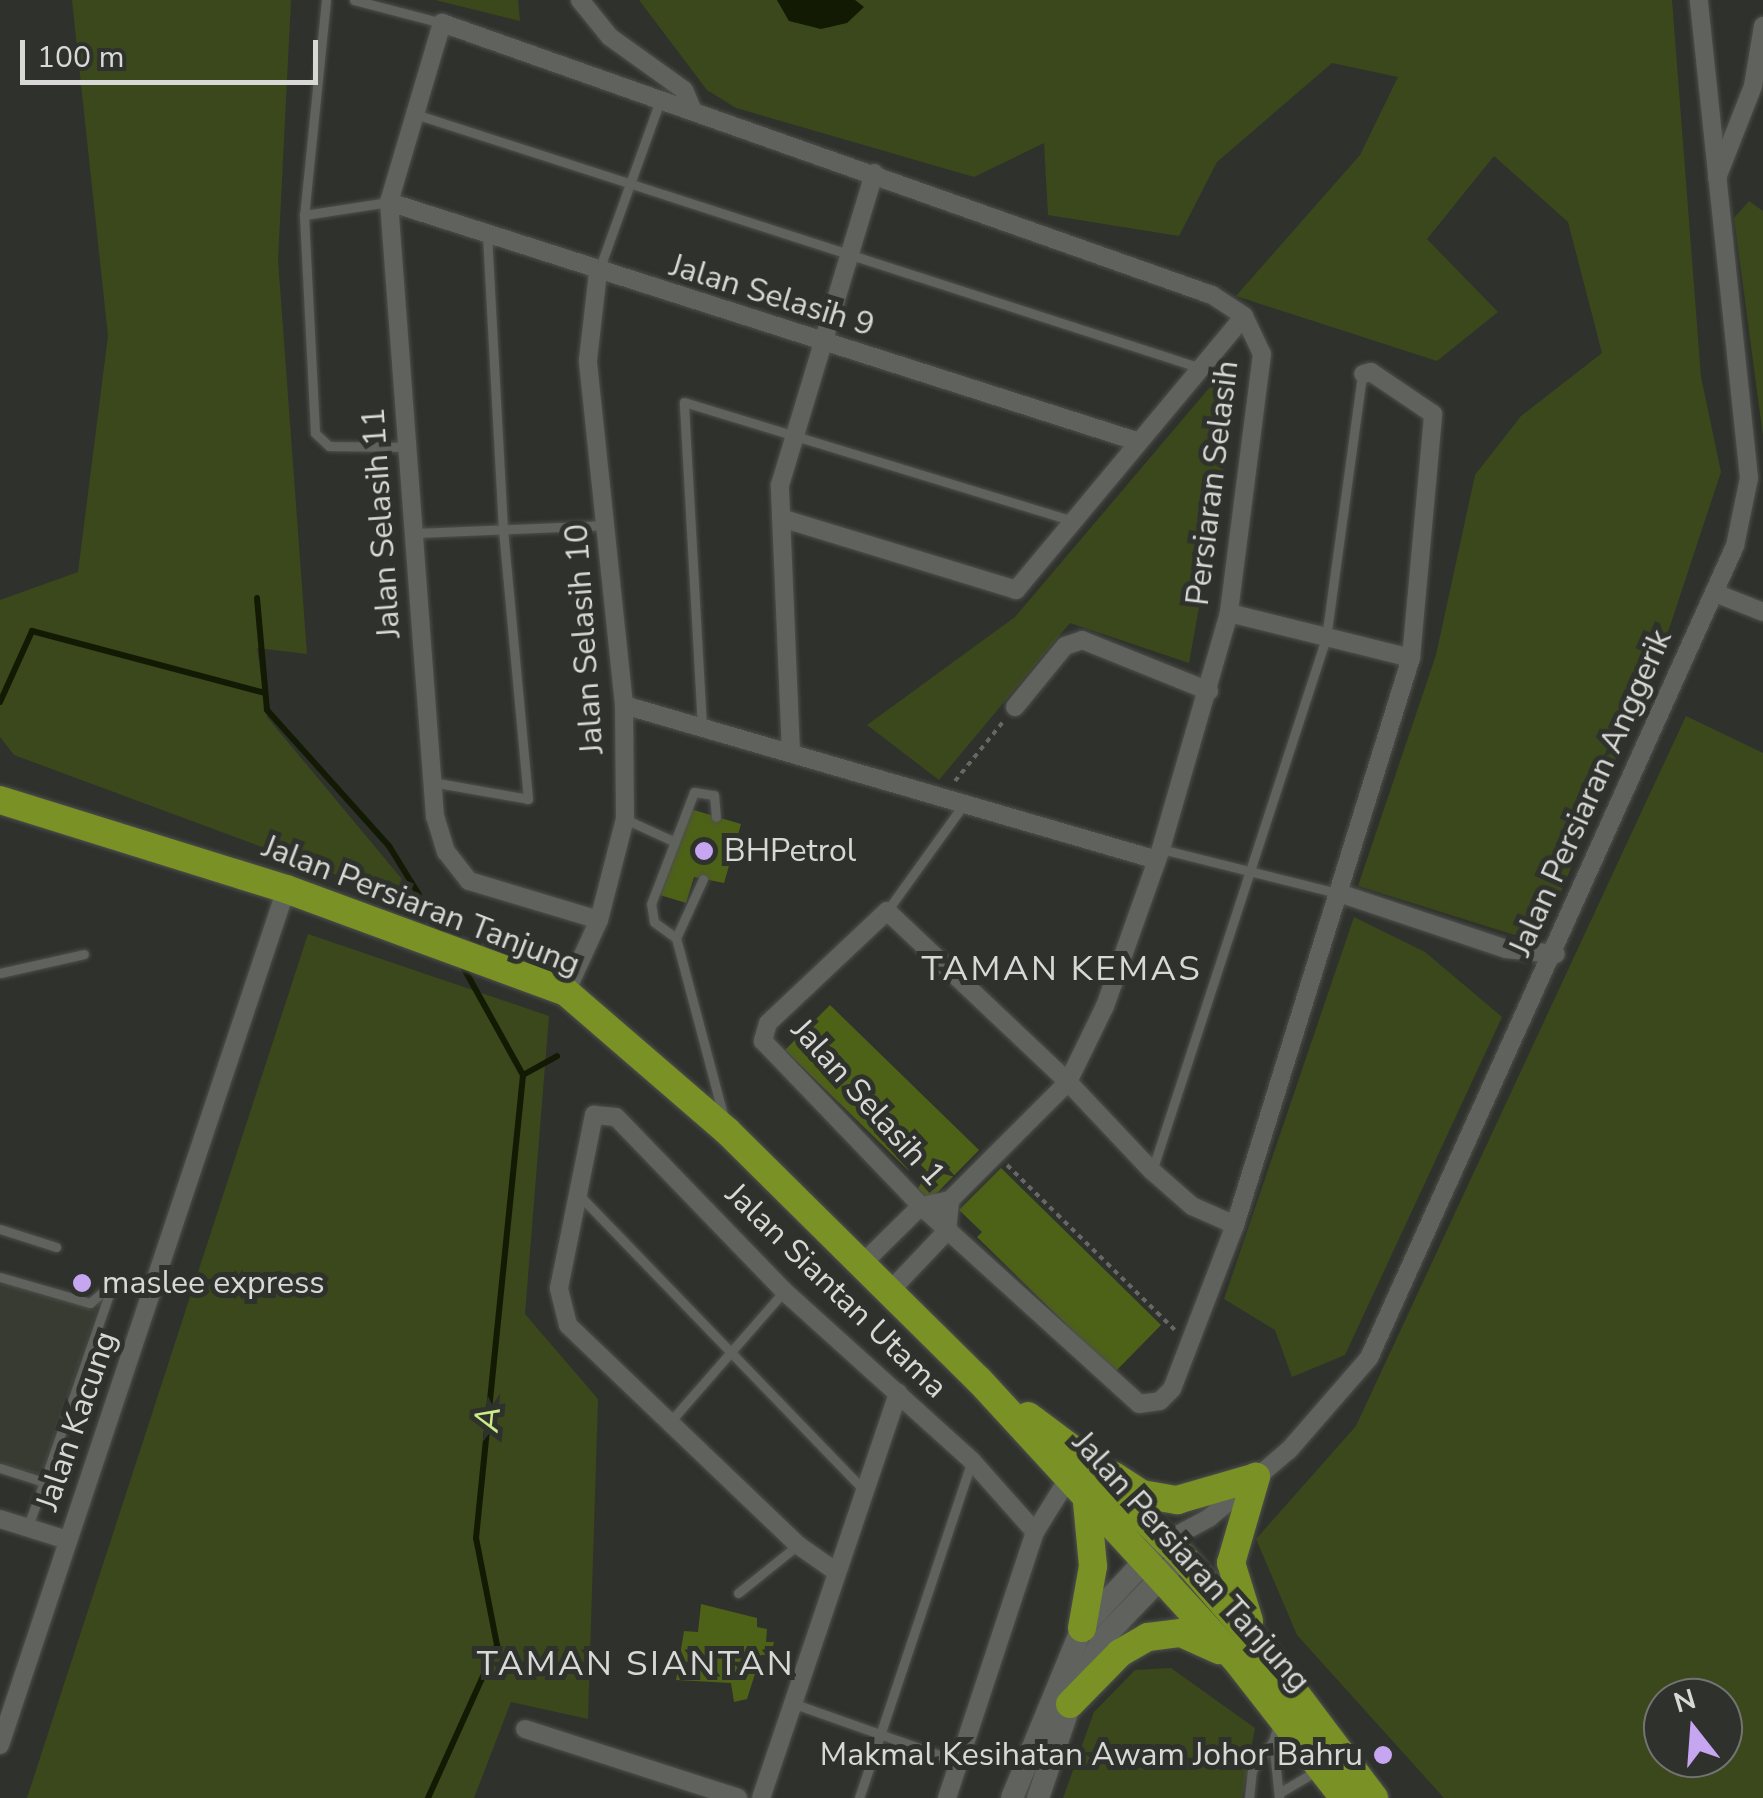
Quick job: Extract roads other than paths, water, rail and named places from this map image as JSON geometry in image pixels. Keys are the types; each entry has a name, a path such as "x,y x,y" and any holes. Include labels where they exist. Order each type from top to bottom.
{"main road":[{"name":"Jalan Persiaran Tanjung","path":"0,800 286,889 566,992 728,1132 978,1379 1071,1465 1174,1548 1248,1654 1282,1713 1344,1798"},
{"name":"Jalan Persiaran Tanjung","path":"1071,1465 1087,1501 1152,1567 1248,1654 1374,1798"},
{"path":"1071,1465 1142,1494 1178,1500 1256,1477"},
{"path":"1070,1704 1120,1653 1164,1633 1201,1639 1248,1654 1231,1563 1256,1477"},
{"path":"1082,1628 1093,1566 1087,1501"}],"street":[{"path":"580,0 610,37 684,90 692,109"},
{"name":"Jalan Persiaran Anggerik","path":"1012,1798 1082,1628 1322,1418 1369,1358 1556,954 1735,546 1750,478 1714,185 1699,0"},
{"name":"Persiaran Selasih","path":"442,23 1212,294 1244,316 1262,354 1229,613 1159,854 1105,1006 1068,1082 950,1200"},
{"name":"Jalan Selasih 11","path":"442,23 389,202 432,782 446,852 468,881 598,920"},
{"path":"1714,185 1759,68 1763,26"},
{"path":"791,753 780,486 793,434 827,344 853,258 874,174"},
{"name":"Jalan Selasih 9","path":"389,202 1139,442"},
{"name":"Jalan Selasih 10","path":"566,992 598,920 626,819 624,704 588,360 598,272"},
{"path":"781,518 1016,590 1244,316"},
{"path":"888,911 1068,1082 1152,1171 1192,1206 1235,1225 1411,658 1433,414 1371,372 1363,374"},
{"path":"1715,594 1763,612"},
{"path":"1229,613 1411,658"},
{"path":"1015,706 1065,646 1082,640 1209,691"},
{"path":"624,704 964,804 1159,854"},
{"name":"Jalan Kacung","path":"0,1745 286,889"},
{"path":"1339,893 1506,949 1556,954"},
{"name":"Jalan Selasih 1","path":"888,911 768,1024 763,1041 921,1206 1138,1404 1160,1401 1172,1389 1235,1225"},
{"name":"Jalan Siantan Utama","path":"574,1189 588,1120 601,1112 616,1117 784,1290 972,1461 1035,1532"},
{"path":"574,1189 560,1308 568,1325 798,1546 835,1571"},
{"path":"863,1263 921,1206 950,1200 947,1231 890,1291"},
{"path":"761,1798 898,1393"},
{"path":"948,1798 1035,1532 1071,1465"},
{"path":"0,1518 67,1540"},
{"name":"Jalan Persiaran Anggerik","path":"1038,1798 1070,1704 1103,1638 1152,1567"},
{"path":"525,1729 738,1798"}],"lane":[{"path":"326,0 304,215 317,440 329,446 405,447"},
{"path":"354,0 442,23"},
{"path":"598,272 661,98"},
{"path":"414,114 1201,368"},
{"path":"304,215 389,202"},
{"path":"432,782 528,799 503,530 487,233"},
{"path":"1152,1171 1326,638 1363,374"},
{"path":"702,727 684,402 1074,521"},
{"path":"412,533 607,525"},
{"path":"716,817 714,794 694,792 652,904 654,922 676,938 728,1132"},
{"name":"Jalan Selasih 1","path":"888,911 964,804"},
{"path":"626,819 673,841"},
{"path":"1159,854 1250,869 1339,893"},
{"path":"676,938 703,879"},
{"path":"0,972 84,954"},
{"path":"574,1189 863,1489"},
{"path":"0,1230 56,1246"},
{"path":"0,1277 90,1303 113,1283"},
{"path":"113,1283 154,1293"},
{"path":"28,1528 113,1283"},
{"path":"669,1423 784,1290"},
{"path":"859,1798 972,1461"},
{"path":"0,1468 44,1482"},
{"path":"738,1593 798,1546"},
{"path":"792,1702 958,1762"},
{"path":"1248,1798 1252,1770 1273,1741 1282,1713"},
{"path":"1273,1741 1279,1795 1325,1767"}],"waterway":[{"path":"257,598 267,710 389,846 445,937"},
{"path":"0,702 32,631 265,693"},
{"name":"A","path":"428,1798 497,1645 476,1538 523,1075 462,965"},
{"path":"523,1075 557,1056"}],"place":[{"name":"BHPetrol","path":"704,851"},
{"name":"maslee express","path":"82,1283"},
{"name":"Makmal Kesihatan Awam Johor Bahru","path":"1383,1755"}],"district":[{"name":"TAMAN KEMAS","path":"1062,969"},
{"name":"TAMAN SIANTAN","path":"636,1664"}]}
